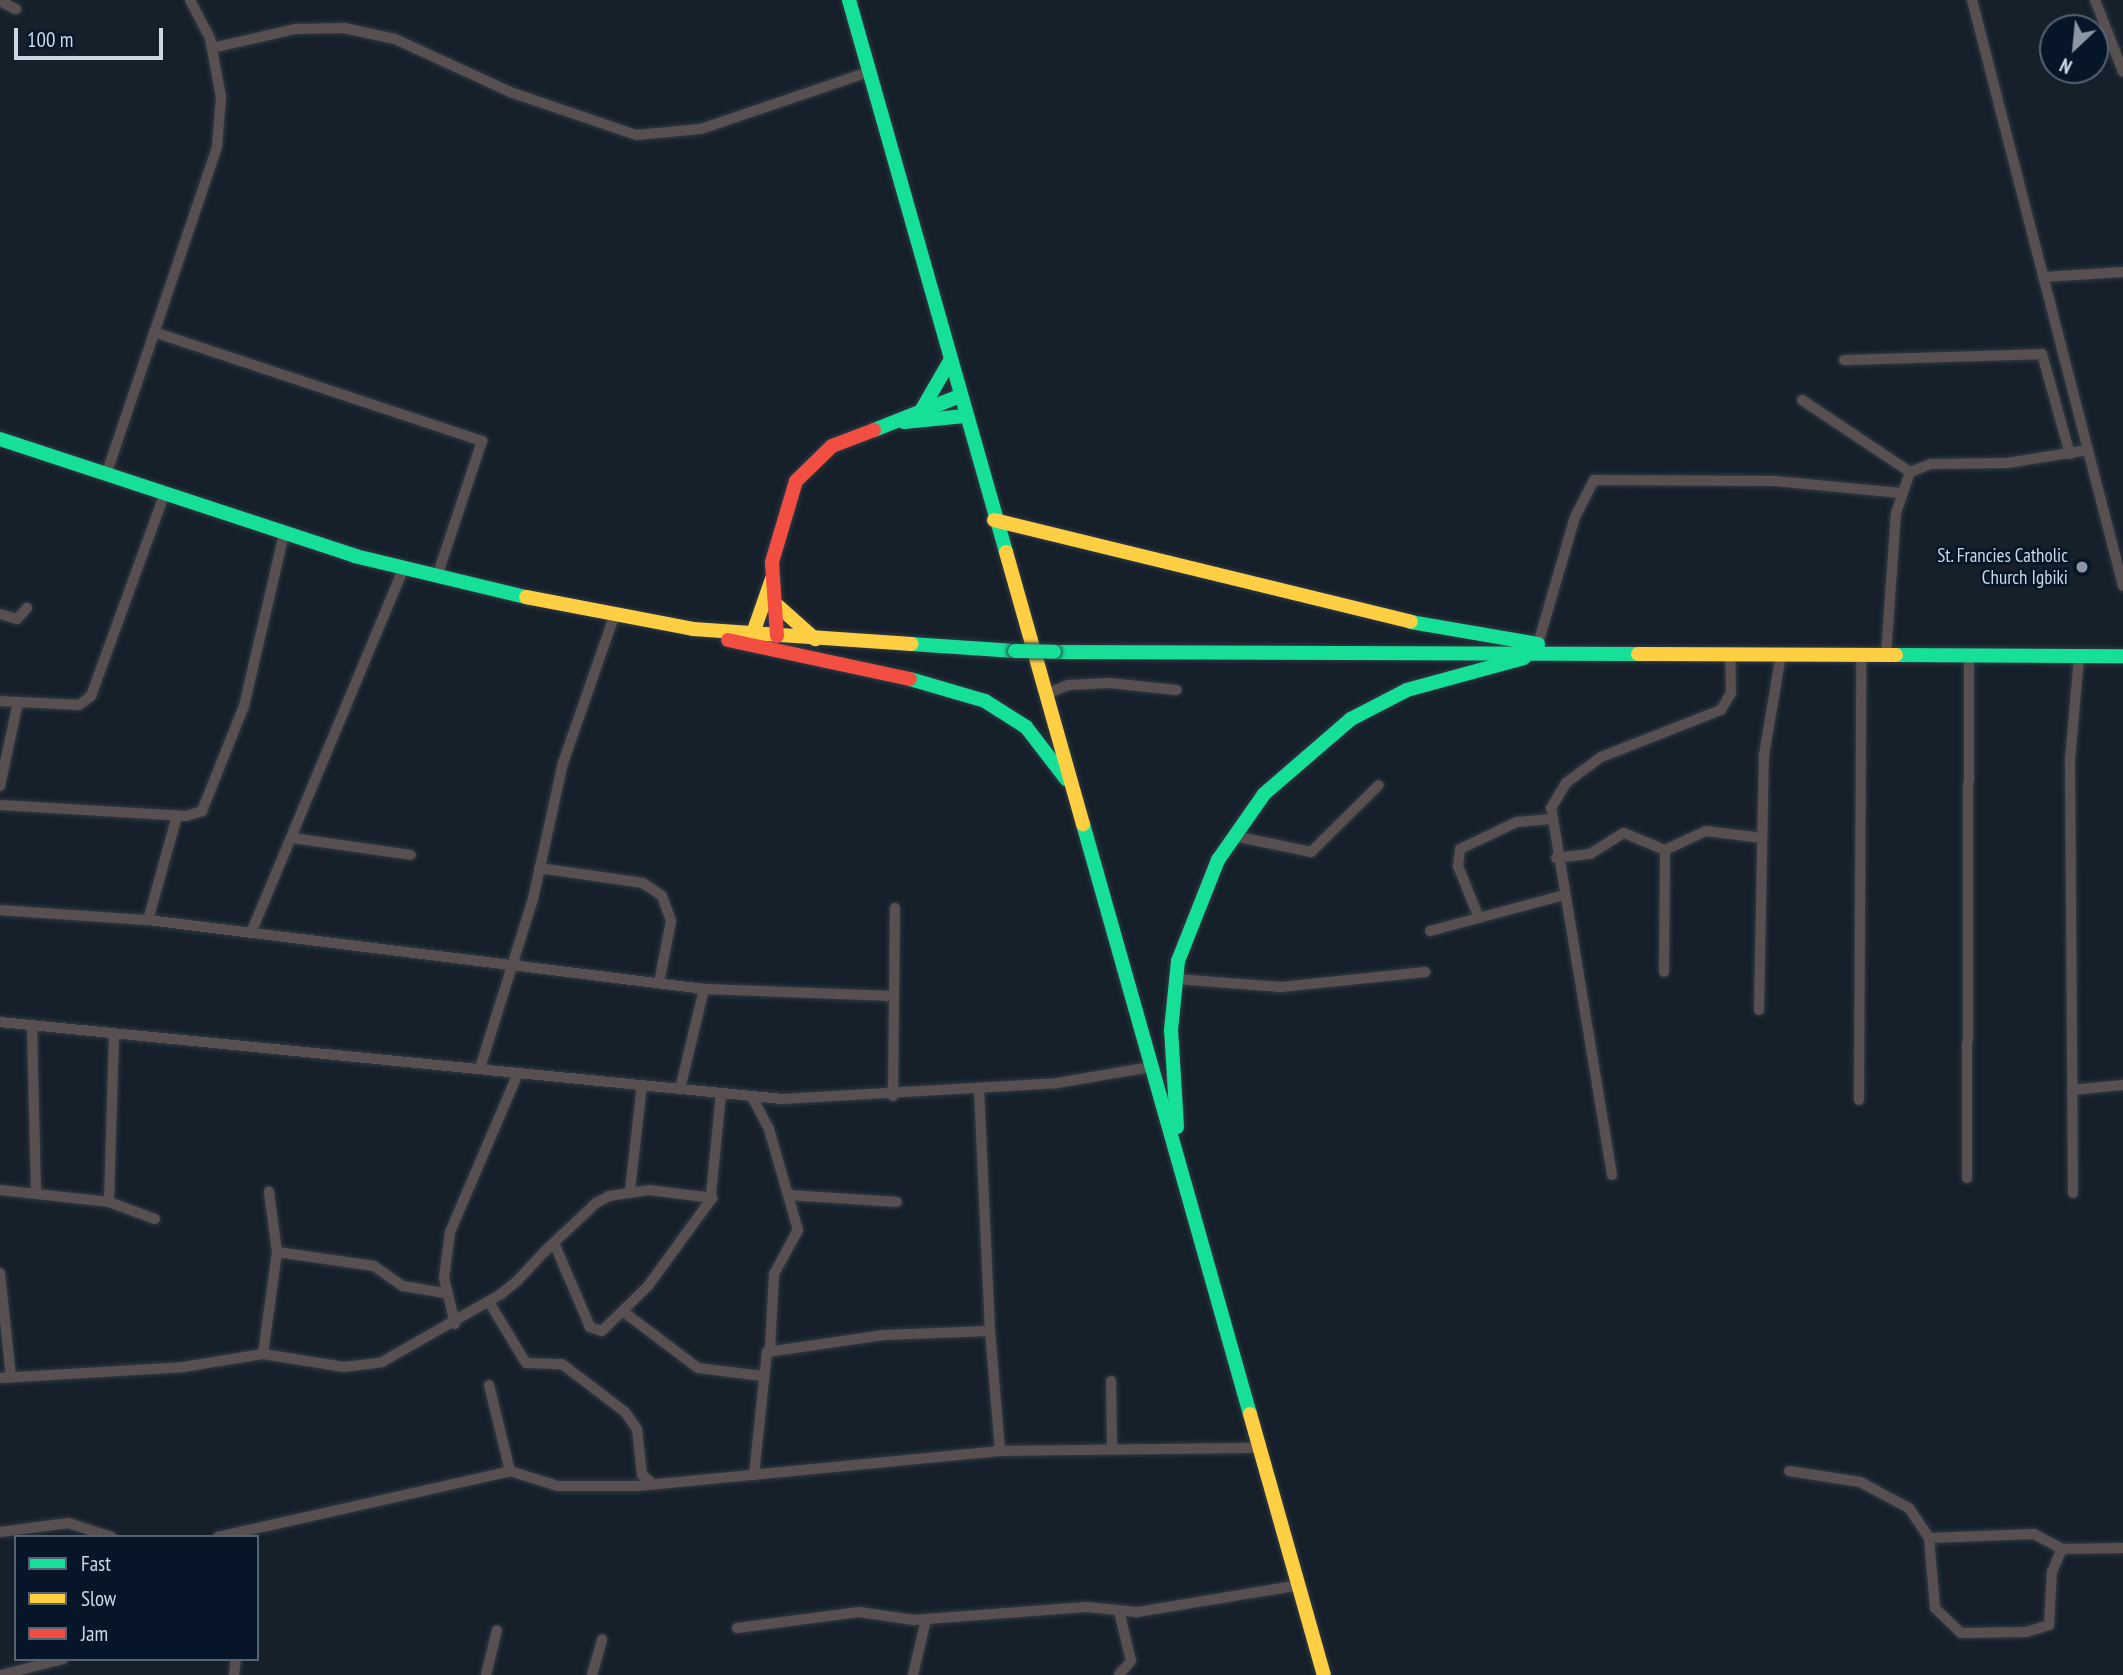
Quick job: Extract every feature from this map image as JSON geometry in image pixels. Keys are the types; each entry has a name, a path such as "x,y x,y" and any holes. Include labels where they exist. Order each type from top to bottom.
{"main road":[{"path":"849,0 871,71 994,520 1177,1150 1324,1675"},
{"path":"920,411 950,361"},
{"path":"752,636 772,578 777,533 796,481 832,446 960,396"},
{"path":"899,422 965,415"},
{"path":"0,439 284,534 404,568 693,629 985,701 1026,727 1074,792"},
{"path":"994,520 1340,609 1559,650"},
{"path":"772,578 778,606 777,636"},
{"path":"778,606 817,640"},
{"path":"693,629 752,636 1055,652 1559,650 1730,654 2123,656"},
{"path":"1177,1150 1171,1030 1176,979 1188,925 1234,836 1294,763 1351,719 1407,690 1559,650"}],"street":[{"path":"106,475 217,147 220,97 212,48 190,0"},
{"path":"1972,0 2123,586"},
{"path":"2095,0 2123,72"},
{"path":"0,1 16,9"},
{"path":"212,48 295,29 344,28 395,39 510,92 636,135 701,130 871,71"},
{"path":"2044,277 2123,272"},
{"path":"154,331 482,441 437,576"},
{"path":"1844,360 2042,354 2070,454"},
{"path":"1802,400 1910,472"},
{"path":"1886,655 1900,493 1910,472 1931,464 2070,454 2088,450"},
{"path":"1538,644 1575,517 1594,480 1775,481 1900,493"},
{"path":"0,701 79,705 91,696 164,495"},
{"path":"0,805 177,816 202,811 244,706 284,534"},
{"path":"251,933 404,568"},
{"path":"0,614 18,619 27,608"},
{"path":"480,1068 514,962 563,763 615,614"},
{"path":"1612,1175 1549,819 1566,783 1586,766 1721,710 1731,693 1730,654"},
{"path":"1759,1010 1763,755 1780,654"},
{"path":"1859,1100 1861,655"},
{"path":"1967,1178 1969,656"},
{"path":"2073,1194 2070,760 2079,657"},
{"path":"1046,694 1068,685 1109,683 1177,690"},
{"path":"0,786 18,702"},
{"path":"1234,836 1311,852 1379,785"},
{"path":"148,920 177,816"},
{"path":"1479,918 1458,866 1460,849 1517,822 1549,819"},
{"path":"1556,858 1590,854 1624,833 1665,850 1706,831 1762,838"},
{"path":"292,838 411,855"},
{"path":"1664,972 1665,850"},
{"path":"539,868 635,881 663,896 671,921 659,983"},
{"path":"1430,931 1564,895"},
{"path":"893,1096 895,908"},
{"path":"0,910 148,920 514,962 704,989 894,996"},
{"path":"1176,979 1281,987 1426,972"},
{"path":"680,1089 704,989"},
{"path":"0,1022 114,1037 480,1068 752,1097 893,1096 1109,1078 1151,1067"},
{"path":"32,1027 36,1190"},
{"path":"109,1202 114,1037"},
{"path":"455,1324 445,1293 450,1232 518,1073"},
{"path":"630,1190 642,1085"},
{"path":"2072,1090 2123,1085"},
{"path":"979,1089 990,1331 1000,1451"},
{"path":"554,1243 590,1326 602,1331 625,1313 710,1207 721,1094"},
{"path":"752,1097 789,1195 798,1230 774,1274 771,1349 763,1376 754,1475"},
{"path":"0,1191 36,1190 109,1202 155,1219"},
{"path":"0,1273 5,1377 183,1367 263,1354 362,1366 405,1352 489,1302 596,1203 630,1190 711,1194"},
{"path":"263,1354 277,1252 269,1192"},
{"path":"789,1195 897,1202"},
{"path":"277,1252 374,1266 403,1286 445,1293"},
{"path":"489,1302 526,1363 562,1364 625,1412 637,1429 642,1475 653,1484"},
{"path":"625,1313 698,1368 763,1376"},
{"path":"771,1349 990,1331"},
{"path":"1111,1381 1112,1446"},
{"path":"489,1385 510,1471"},
{"path":"238,1535 510,1471 558,1486 653,1484 1000,1451 1112,1446 1261,1448"},
{"path":"1790,1471 1860,1482 1909,1508 1929,1538 1935,1608 1961,1633 2026,1632 2049,1625 2052,1572 2062,1549"},
{"path":"0,1532 68,1523 106,1535"},
{"path":"1929,1538 2034,1534 2062,1549 2123,1548"},
{"path":"737,1628 859,1612 926,1619 1087,1606 1119,1611 1300,1585"},
{"path":"1119,1611 1131,1661 1119,1675"},
{"path":"913,1675 926,1619"},
{"path":"486,1675 497,1630"},
{"path":"592,1675 602,1639"},
{"path":"1,1675 55,1661"}],"traffic: fast":[{"path":"849,0 1006,552"},
{"path":"921,411 950,361"},
{"path":"874,430 960,396"},
{"path":"904,422 965,416"},
{"path":"0,439 355,556 526,597"},
{"path":"1411,622 1538,644"},
{"path":"911,644 1015,651"},
{"path":"1015,651 1054,652"},
{"path":"1054,652 1638,654"},
{"path":"1896,655 2123,656"},
{"path":"1177,1127 1171,1030 1178,961 1218,860 1264,794 1351,719 1407,690 1524,658"},
{"path":"910,679 985,701 1026,727 1066,779"},
{"path":"1083,824 1250,1414"}],"traffic: slow":[{"path":"994,520 1411,622"},
{"path":"1006,552 1083,824"},
{"path":"752,636 772,579"},
{"path":"526,597 693,629 911,644"},
{"path":"778,606 815,639"},
{"path":"1638,654 1896,655"},
{"path":"1250,1414 1324,1675"}],"traffic: jam":[{"path":"777,636 772,562 796,481 832,446 874,430"},
{"path":"728,640 910,679"}],"place":[{"name":"St. Francies Catholic Church Igbiki","path":"2082,567"}]}
